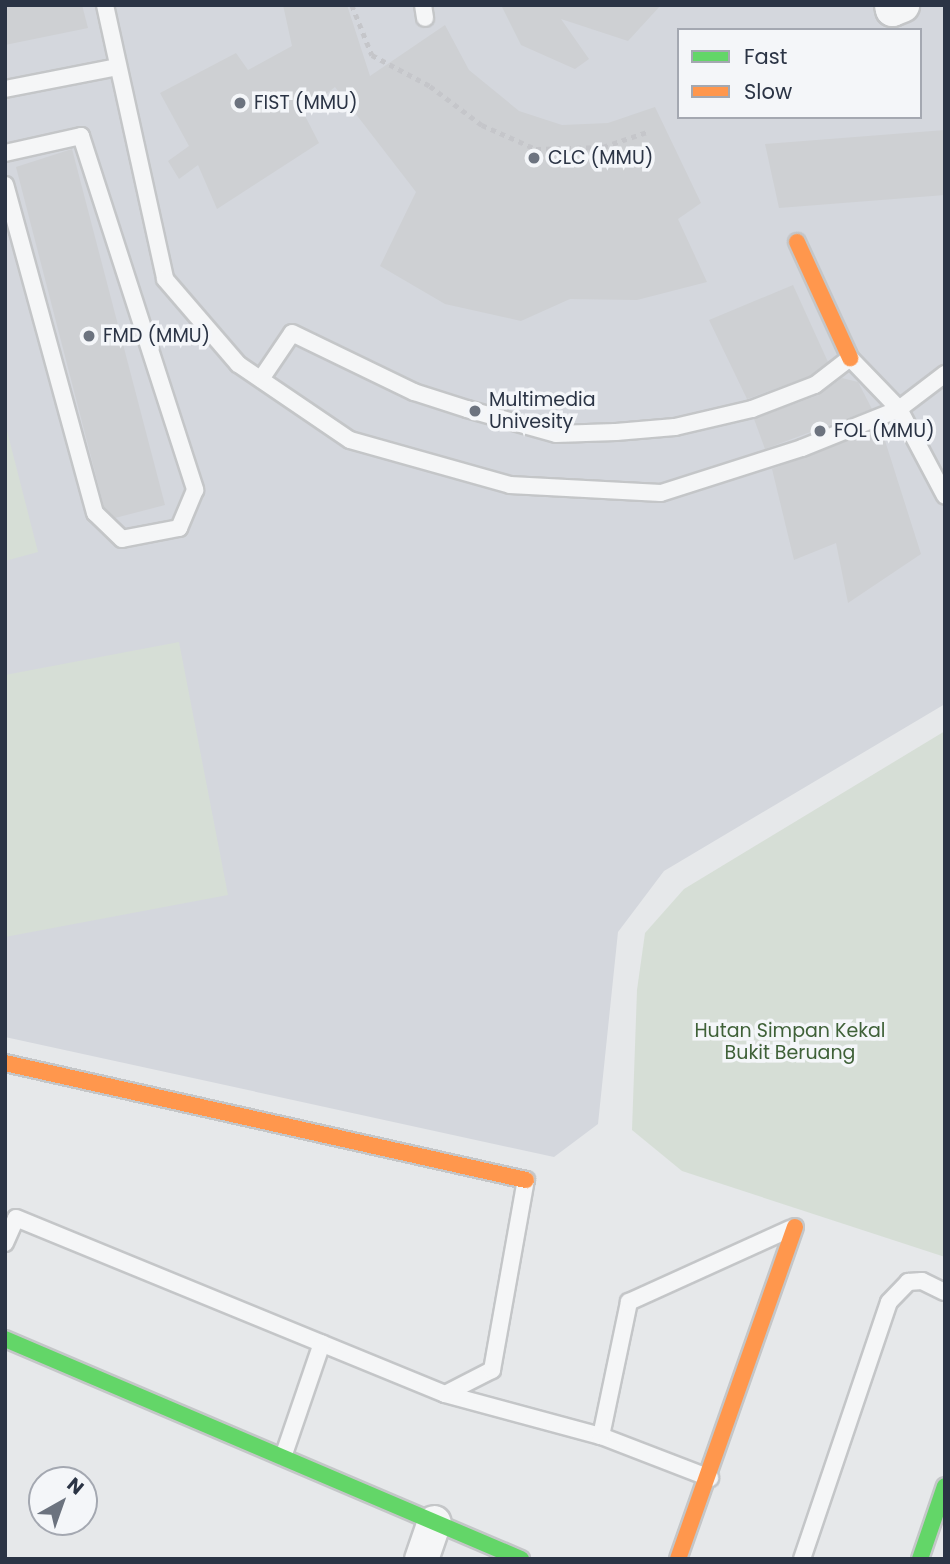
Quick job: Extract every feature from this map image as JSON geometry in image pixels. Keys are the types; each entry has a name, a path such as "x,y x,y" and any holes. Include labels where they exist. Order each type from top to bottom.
{"street":[{"path":"891,5 892,9 902,5"},
{"path":"797,242 850,358"},
{"path":"5,1063 526,1180"},
{"path":"678,1559 710,1478 795,1227"},
{"path":"5,1339 522,1559"},
{"path":"920,1559 945,1486"},
{"path":"421,1559 434,1522"}],"lane":[{"path":"104,5 165,279 238,363 350,440 510,485 661,493 802,448 899,409 945,374"},
{"path":"5,89 117,68"},
{"path":"5,153 81,136 195,489 179,528 122,539 95,513 5,185"},
{"path":"261,379 292,333 414,392 467,409 556,434 616,432 675,427 752,409 815,385 850,358 899,409 945,496"},
{"path":"445,1394 492,1370 526,1180"},
{"path":"5,1243 16,1218 445,1394 601,1436 710,1478"},
{"path":"601,1436 629,1302 795,1227"},
{"path":"802,1559 889,1302 908,1282 922,1281 945,1292"},
{"path":"283,1457 322,1343"}],"path":[{"path":"352,5 372,55 430,86 482,125 536,149 603,147 647,132"}],"shaded area":[{"name":"Multimedia Univesity","path":"5,5 945,5 945,704 664,871 618,932 598,1124 554,1157 5,1037"}],"green space":[{"path":"5,423 38,552 5,561"},
{"path":"179,642 228,895 5,937 5,675"},
{"name":"Hutan Simpan Kekal Bukit Beruang","path":"945,731 945,1257 682,1171 632,1130 637,990 645,933 684,889"}],"building":[{"path":"5,5 82,5 88,28 5,45"},
{"name":"CLC (MMU)","path":"283,5 347,5 370,76 445,25 469,70 519,111 562,125 608,123 655,107 701,203 678,219 707,282 637,300 570,299 521,321 445,304 380,266 416,192 335,87 303,112 319,143 217,209 198,165 179,179 168,161 189,146 160,93 236,53 248,70 292,46"},
{"path":"501,5 661,5 628,41 561,19 589,59 575,69 521,45"},
{"path":"945,130 945,195 779,208 765,144"},
{"name":"FMD (MMU)","path":"72,149 165,505 115,518 104,507 16,167"},
{"path":"793,285 828,362 810,376 747,399 709,320"},
{"path":"842,378 858,382 872,409 765,449 754,419 819,395"},
{"path":"881,428 921,554 848,603 836,543 794,560 772,469"}],"traffic: fast":[{"path":"5,1339 521,1559"},
{"path":"920,1559 945,1486"}],"traffic: slow":[{"path":"797,242 850,358"},
{"path":"5,1063 526,1180"},
{"path":"678,1559 795,1227"}],"place":[{"name":"FIST (MMU)","path":"240,103"},
{"name":"CLC (MMU)","path":"534,158"},
{"name":"FMD (MMU)","path":"89,336"},
{"name":"Multimedia Univesity","path":"475,411"},
{"name":"FOL (MMU)","path":"820,431"}]}
